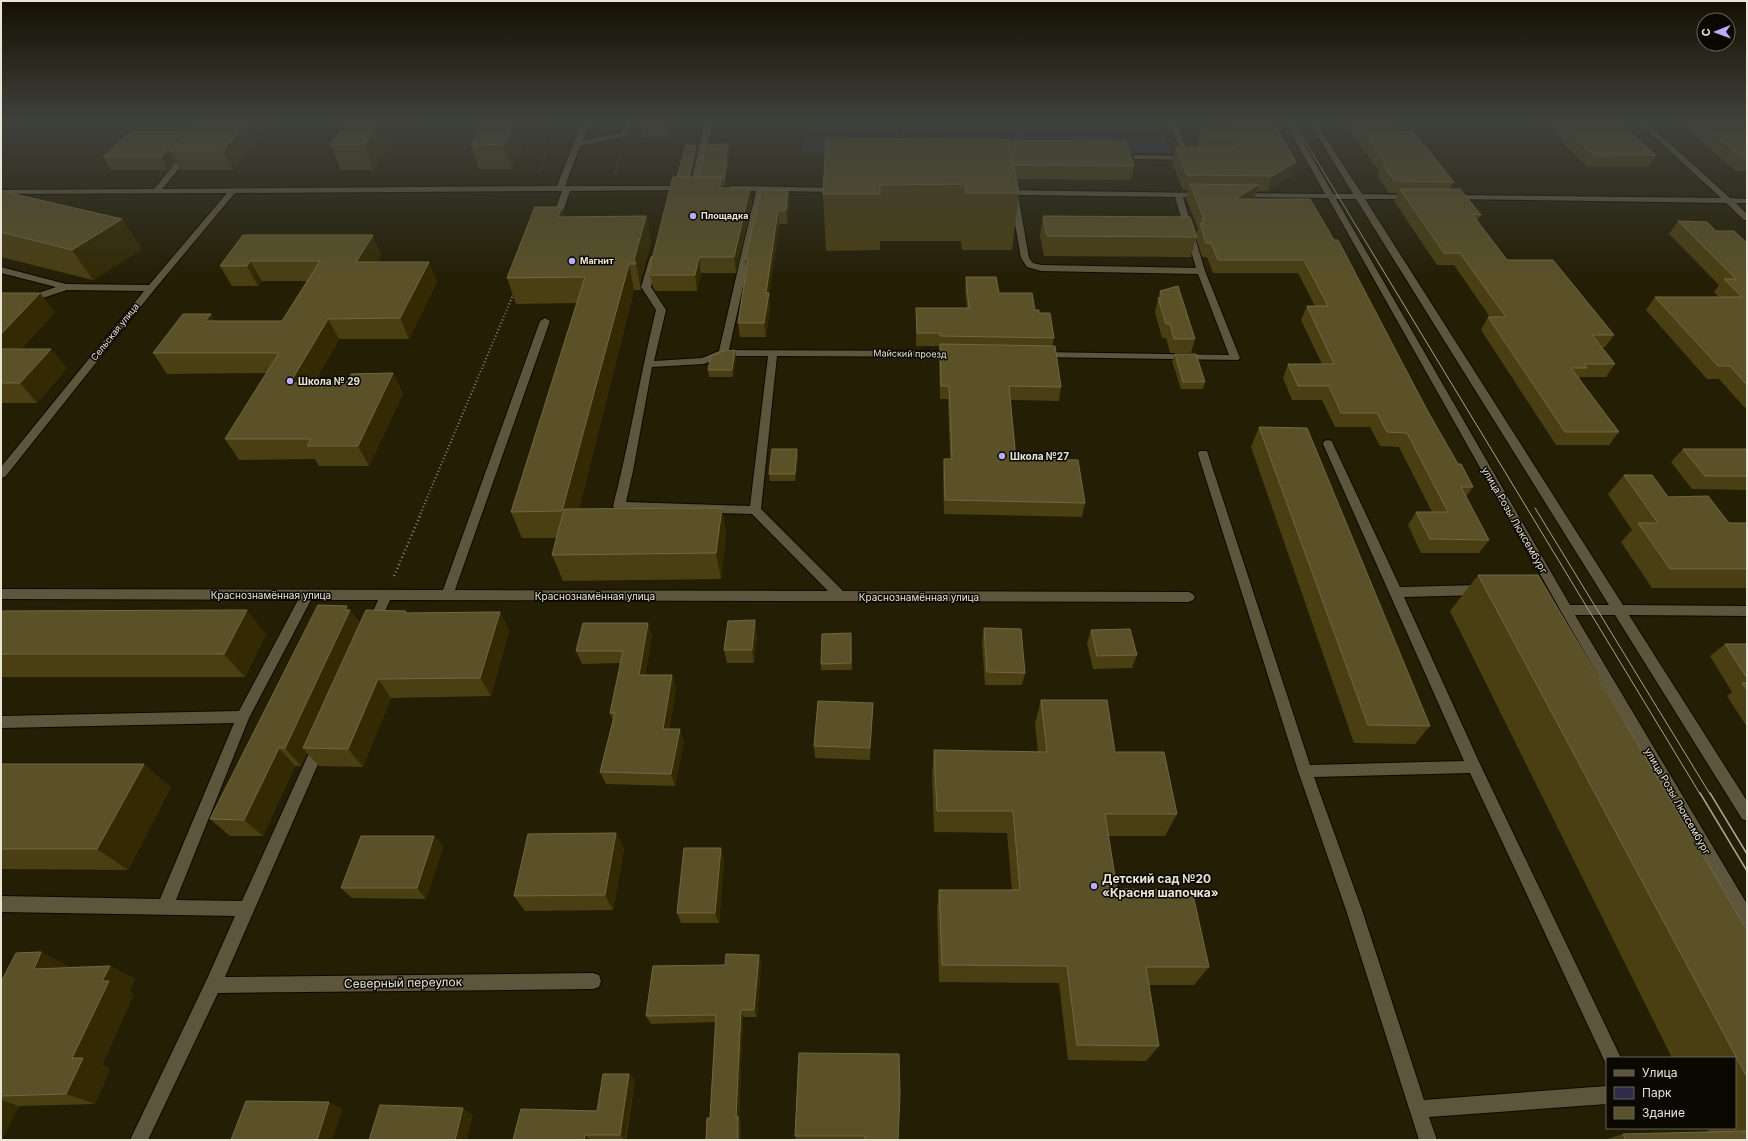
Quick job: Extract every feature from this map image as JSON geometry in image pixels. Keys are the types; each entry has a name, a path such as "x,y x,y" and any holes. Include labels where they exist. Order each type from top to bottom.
{"street":[{"path":"155,192 171,173"},
{"path":"1,192 232,192 563,188 670,192 698,188 700,173"},
{"name":"улица Розы Люксембург","path":"1318,173 1553,588 1747,919"},
{"path":"1345,173 1747,814"},
{"path":"1699,173 1747,218"},
{"path":"562,221 555,221 565,174"},
{"path":"724,188 848,190"},
{"path":"648,364 704,361 722,353 760,189"},
{"name":"Сельская улица","path":"1,474 151,288 232,192"},
{"path":"990,192 1208,195"},
{"path":"1014,193 1025,258 1030,265 1041,268 1201,271"},
{"path":"1028,355 1236,358 1201,271 1178,194"},
{"path":"1231,195 1423,197"},
{"path":"1439,197 1747,201"},
{"path":"656,249 646,286 661,310 648,364 628,471 619,506 755,510 841,596"},
{"path":"1,270 66,288 151,288"},
{"path":"1,313 6,307 66,288"},
{"path":"447,596 546,321"},
{"path":"755,510 773,352"},
{"name":"Майский проезд","path":"722,353 773,352 965,354"},
{"path":"1328,444 1474,767 1612,1057"},
{"path":"1202,454 1305,771 1354,910 1428,1140"},
{"path":"1538,588 1553,588"},
{"path":"1396,592 1498,589"},
{"name":"Краснознамённая улица","path":"1,594 1189,597"},
{"path":"164,907 243,717 307,595"},
{"path":"367,638 386,595"},
{"path":"1566,610 1747,611"},
{"path":"1,722 243,717"},
{"path":"139,1140 212,985 327,730"},
{"path":"1305,771 1474,767"},
{"path":"1,904 246,909"},
{"name":"Северный переулок","path":"212,985 593,981"},
{"path":"1418,1109 1606,1095"}],"path":[{"path":"538,174 565,174"},
{"path":"386,595 516,290"}],"building":[{"path":"678,173 690,173 689,177 677,177"},
{"path":"700,173 725,173 724,178 699,177"},
{"path":"824,173 1015,173 1019,193 966,193 965,184 880,185 880,194 823,194"},
{"path":"1186,173 1277,173 1272,176 1187,175"},
{"path":"1389,173 1447,173 1454,182 1394,181"},
{"path":"673,177 721,177 720,188 750,188 734,257 699,257 695,275 652,275 649,271"},
{"path":"1190,184 1258,185 1235,199 1310,199 1334,240 1338,240 1429,414 1458,464 1461,464 1473,487 1461,487 1489,540 1430,539 1416,512 1448,512 1407,433 1387,432 1377,413 1341,413 1329,386 1298,386 1288,364 1334,364 1307,306 1328,306 1304,260 1218,260 1211,243 1206,243 1200,223 1204,223 1202,219 1204,219"},
{"path":"1400,189 1460,189 1481,215 1472,214 1507,260 1553,260 1614,335 1592,335 1615,364 1584,364 1587,368 1571,368 1619,432 1565,432 1488,317 1506,317 1460,253 1444,253"},
{"path":"761,190 788,190 786,211 778,211 766,293 769,293 764,323 738,323 748,259 745,259"},
{"path":"1,191 122,219 72,250 1,232"},
{"path":"535,207 562,207 558,217 646,216 634,260 636,264 629,264 562,511 511,512 585,277 507,278"},
{"path":"1043,216 1190,217 1197,237 1047,236"},
{"path":"1678,221 1707,222 1716,231 1734,231 1747,243 1747,385 1730,366 1718,366 1655,297 1742,297 1724,279 1736,279"},
{"path":"243,235 373,235 356,262 429,262 400,318 328,319 290,383 346,383 351,374 393,373 358,446 307,446 311,439 225,439 279,353 153,353 183,314 211,314 205,321 282,321 320,261 250,261 247,266 220,266"},
{"path":"966,277 996,277 999,293 1032,293 1035,310 1039,310 1039,313 1050,313 1054,338 940,336 940,333 917,333 916,308 969,308"},
{"path":"1178,286 1195,339 1174,339 1170,324 1166,324 1158,298 1162,298 1160,291"},
{"path":"1,293 40,293 1,334"},
{"path":"940,344 1055,346 1061,387 1009,386 1016,459 1078,460 1085,503 945,500 944,459 952,459 949,386 941,386"},
{"path":"1,349 51,349 20,383 1,383"},
{"path":"735,350 732,370 708,370 711,356 723,351"},
{"path":"1175,354 1196,354 1205,382 1183,382"},
{"path":"1259,427 1307,428 1430,726 1368,725"},
{"path":"772,449 797,449 795,474 769,474"},
{"path":"1683,449 1747,449 1747,476 1705,476"},
{"path":"1624,475 1652,475 1668,497 1708,496 1729,523 1747,523 1747,569 1670,569 1638,523 1658,523"},
{"path":"722,508 716,553 552,555 564,509"},
{"path":"1478,575 1538,575 1747,930 1747,1077"},
{"path":"318,605 347,606 345,610 350,610 285,748 279,748 244,820 210,819"},
{"path":"247,610 224,654 1,654 1,611"},
{"path":"366,610 406,611 405,613 500,612 480,678 378,679 348,749 303,748"},
{"path":"755,620 752,650 724,650 728,621"},
{"path":"583,623 648,623 639,675 672,675 663,729 680,729 671,774 600,772 615,713 610,713 623,651 576,651"},
{"path":"984,628 1021,629 1025,673 987,672"},
{"path":"1130,629 1137,655 1097,656 1091,630"},
{"path":"851,633 851,663 821,664 822,634"},
{"path":"1725,644 1747,644 1747,678"},
{"path":"1742,683 1747,683 1747,690"},
{"path":"1041,700 1107,700 1115,752 1164,752 1177,814 1105,814 1117,889 1192,890 1209,967 1146,967 1159,1046 1077,1045 1067,966 942,965 939,890 1020,890 1013,811 937,811 934,750 1047,752"},
{"path":"818,701 873,703 870,748 814,746"},
{"path":"1,764 144,764 97,849 1,849"},
{"path":"616,833 605,895 514,896 528,834"},
{"path":"361,836 434,836 417,888 341,888"},
{"path":"684,848 721,848 715,913 677,913"},
{"path":"41,952 34,969 110,966 102,981 109,981 72,1058 83,1058 66,1094 1,1096 1,982 16,953"},
{"path":"726,954 759,955 754,1010 741,1010 736,1117 738,1116 738,1140 706,1140 707,1118 710,1118 716,1015 646,1016 653,966 725,965"},
{"path":"799,1053 899,1054 900,1094 898,1140 865,1140 865,1136 795,1136"},
{"path":"603,1074 629,1074 620,1135 585,1135 584,1140 513,1140 521,1109 597,1111"},
{"path":"246,1101 329,1102 317,1140 231,1140"},
{"path":"380,1105 463,1108 455,1140 369,1140"},
{"path":"1747,1131 1747,1140 1626,1140 1623,1134"}],"tram line":[{"path":"1324,173 1700,794"},
{"path":"1535,508 1710,794"},
{"path":"1700,793 1747,871"},
{"path":"1710,793 1747,854"}],"place":[{"name":"Площадка","path":"693,216"},
{"name":"Магнит","path":"572,261"},
{"name":"Школа № 29","path":"290,381"},
{"name":"Школа №27","path":"1002,456"},
{"name":"Детский сад №20 «Красня шапочка»","path":"1094,886"}]}
